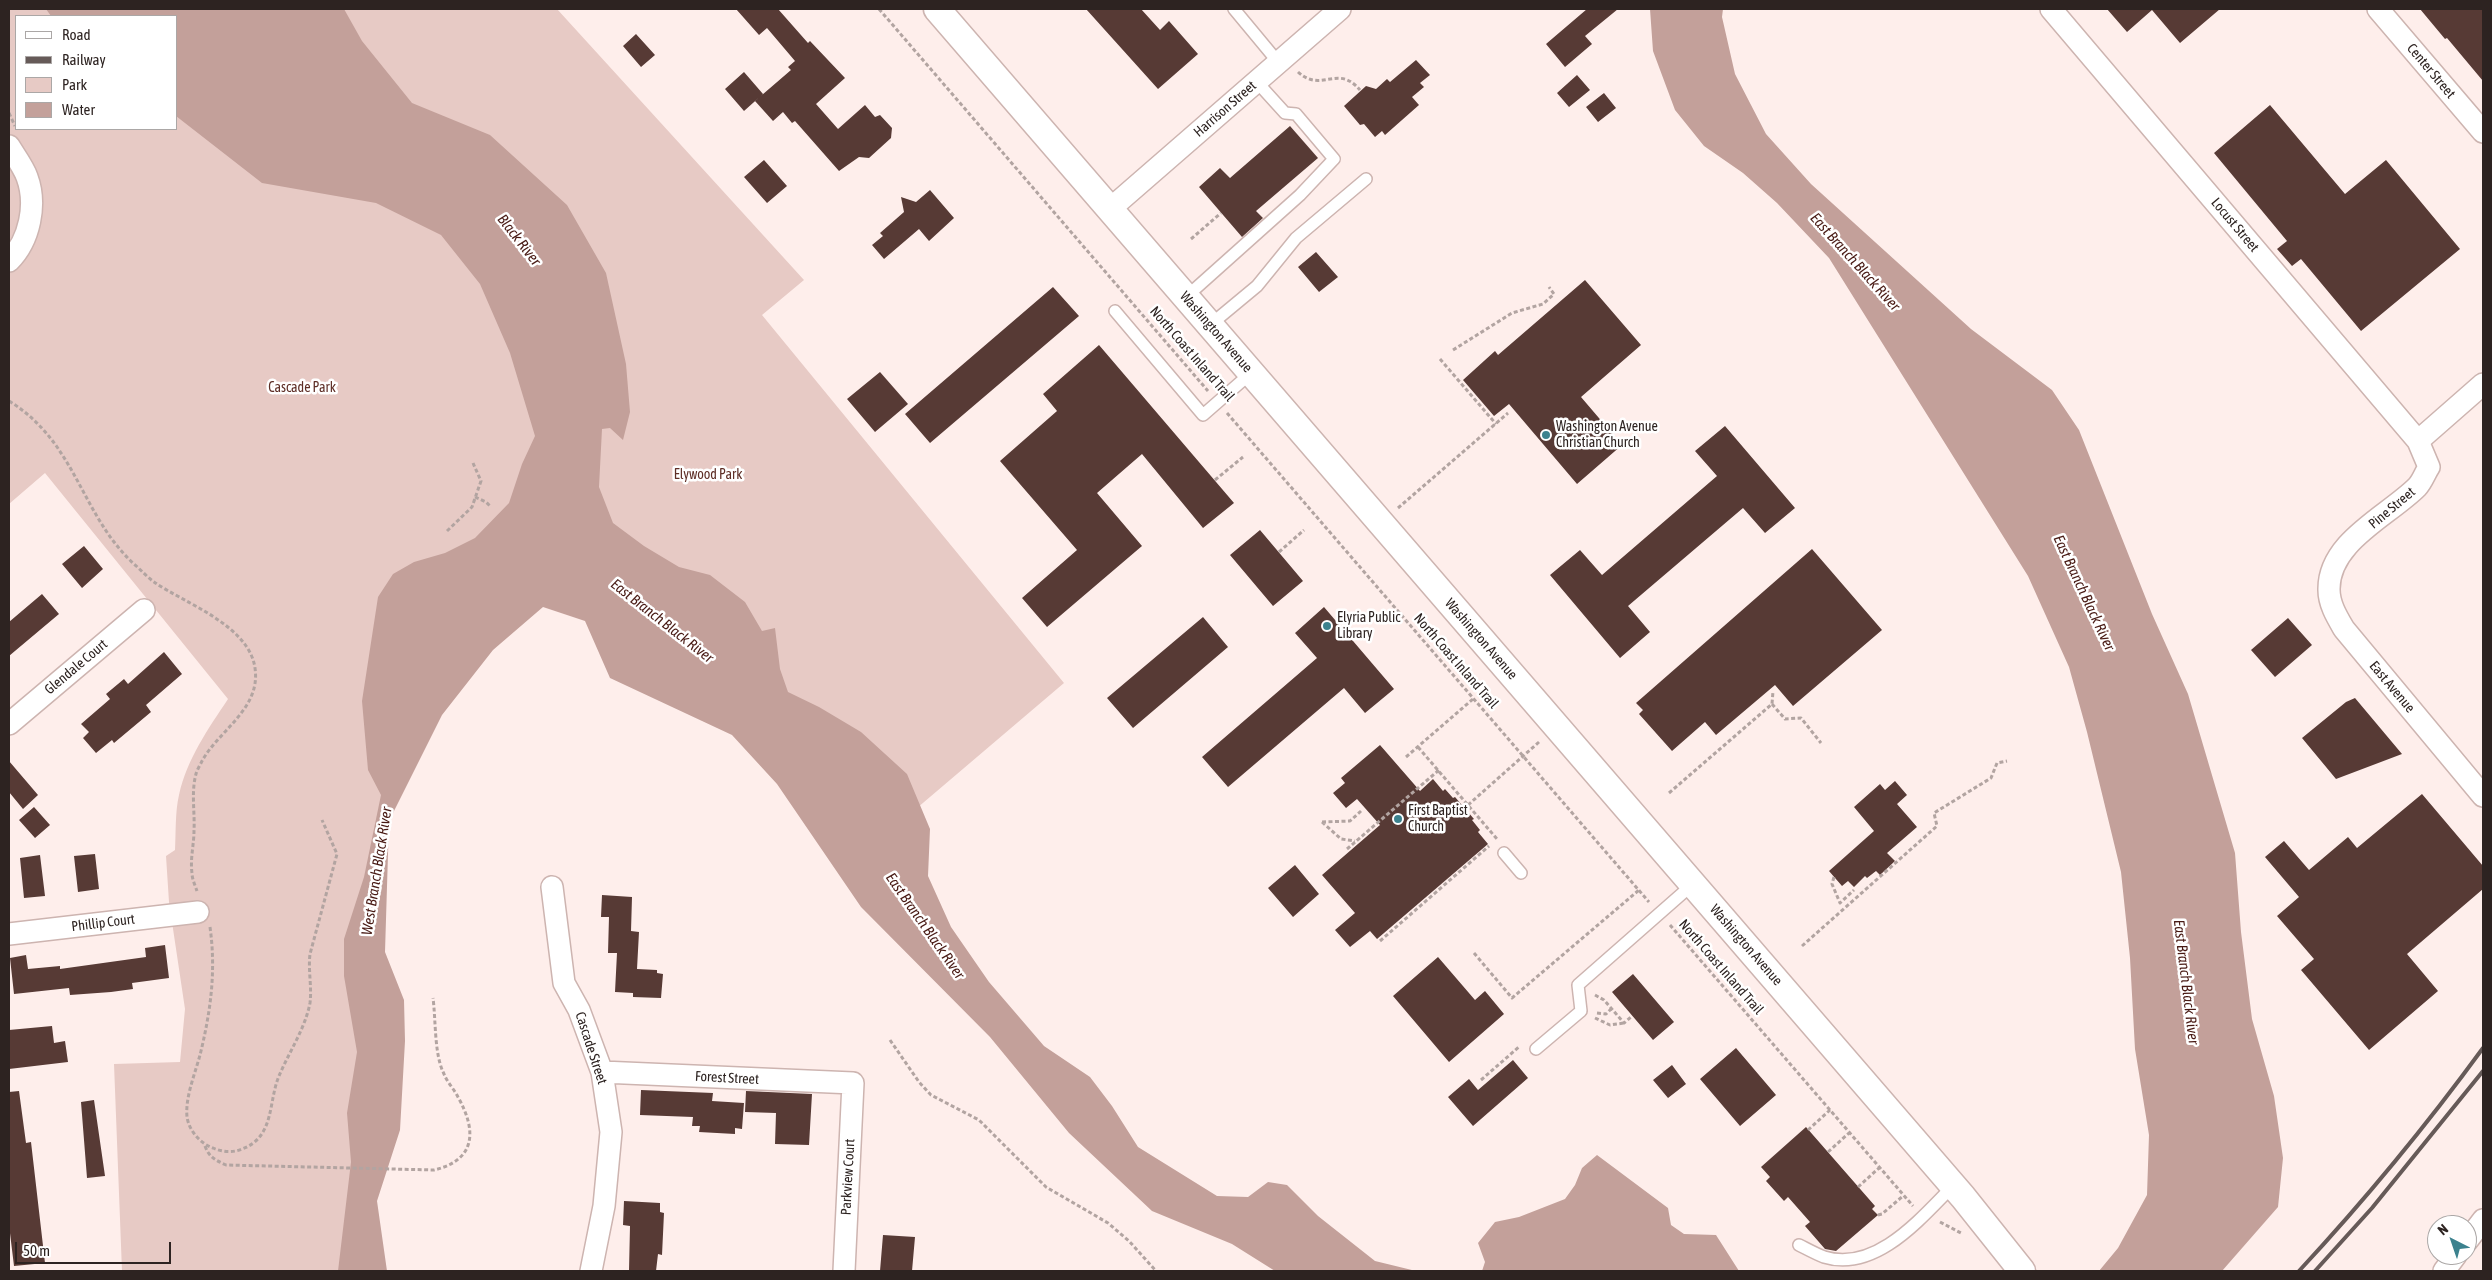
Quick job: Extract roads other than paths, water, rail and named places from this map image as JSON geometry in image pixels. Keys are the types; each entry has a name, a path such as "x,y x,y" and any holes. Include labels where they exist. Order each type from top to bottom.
{"street":[{"name":"Washington Avenue","path":"937,9 1953,1186 1975,1230 2022,1271"},
{"name":"Harrison Street","path":"1110,209 1256,81 1287,66 1340,9"},
{"name":"Locust Street","path":"2052,9 2418,441"},
{"name":"Center Street","path":"2378,9 2483,132"},
{"path":"9,146 26,175 31,206 28,229 17,250 9,260"},
{"path":"2418,441 2483,384"},
{"name":"Pine Street","path":"2334,565 2348,545 2418,486 2429,467 2418,441"},
{"name":"East Avenue","path":"2334,565 2329,590 2334,611 2344,629 2483,796"},
{"name":"Glendale Court","path":"9,724 144,610"},
{"name":"Cascade Street","path":"552,887 564,983 580,1010 602,1072 611,1132 604,1206 591,1271"},
{"name":"Phillip Court","path":"9,934 202,912"},
{"name":"Forest Street","path":"602,1072 853,1083"},
{"name":"Parkview Court","path":"844,1271 853,1083"}],"lane":[{"path":"1234,9 1287,66"},
{"path":"1186,297 1300,195 1334,159 1296,114 1285,113 1256,81"},
{"path":"1210,325 1257,286 1296,238 1366,180"},
{"path":"1115,312 1203,415 1251,373"},
{"path":"1504,853 1521,873"},
{"path":"1536,1049 1581,1010 1578,985 1694,884"},
{"path":"1799,1245 1823,1257 1839,1259 1855,1258 1876,1251 1897,1238 1953,1186"}],"water":[{"path":"46,9 344,9 362,41 412,103 490,135 567,205 606,273 626,364 630,412 623,440 610,428 602,429 599,487 613,523 644,546 679,567 710,575 745,602 762,631 775,628 780,669 788,692 819,707 861,732 907,774 930,829 928,876 951,927 989,982 1044,1046 1090,1077 1112,1106 1138,1147 1217,1196 1248,1197 1268,1182 1287,1185 1318,1216 1375,1261 1416,1271 1275,1271 1232,1244 1152,1211 1069,1133 990,1037 861,907 777,784 732,735 610,678 585,621 543,607 493,650 442,715 389,821 385,952 404,1000 405,1041 400,1130 377,1201 387,1271 338,1271 351,1162 347,1113 357,1052 344,976 344,939 364,877 381,795 368,770 362,701 378,597 393,574 414,562 445,553 475,538 509,503 522,464 535,436 510,353 480,284 441,235 376,203 262,183 178,118 178,15 50,15"},
{"name":"East Branch Black River","path":"1650,9 1723,9 1722,17 1735,74 1766,134 1811,184 1971,329 2052,390 2079,430 2152,614 2188,694 2235,853 2241,932 2252,1019 2274,1096 2283,1158 2278,1207 2222,1271 2099,1271 2118,1248 2147,1195 2149,1135 2135,1049 2130,958 2121,872 2069,667 2028,576 1829,258 1777,203 1743,173 1704,146 1675,110 1653,51"},
{"path":"1597,1155 1668,1208 1671,1225 1684,1234 1716,1235 1739,1271 1482,1271 1485,1262 1478,1243 1495,1222 1519,1217 1565,1199 1575,1185 1582,1168"}],"railway":[{"path":"2299,1271 2394,1162 2483,1048"},
{"path":"2315,1271 2372,1208 2483,1071"}],"place":[{"name":"Washington Avenue Christian Church","path":"1546,435"},
{"name":"Elyria Public Library","path":"1327,626"},
{"name":"First Baptist Church","path":"1398,819"}],"water label":[{"name":"Black River","path":"519,240"},
{"name":"West Branch Black River","path":"377,871"}],"park label":[{"name":"Cascade Park","path":"302,388"},
{"name":"Elywood Park","path":"708,475"}]}
